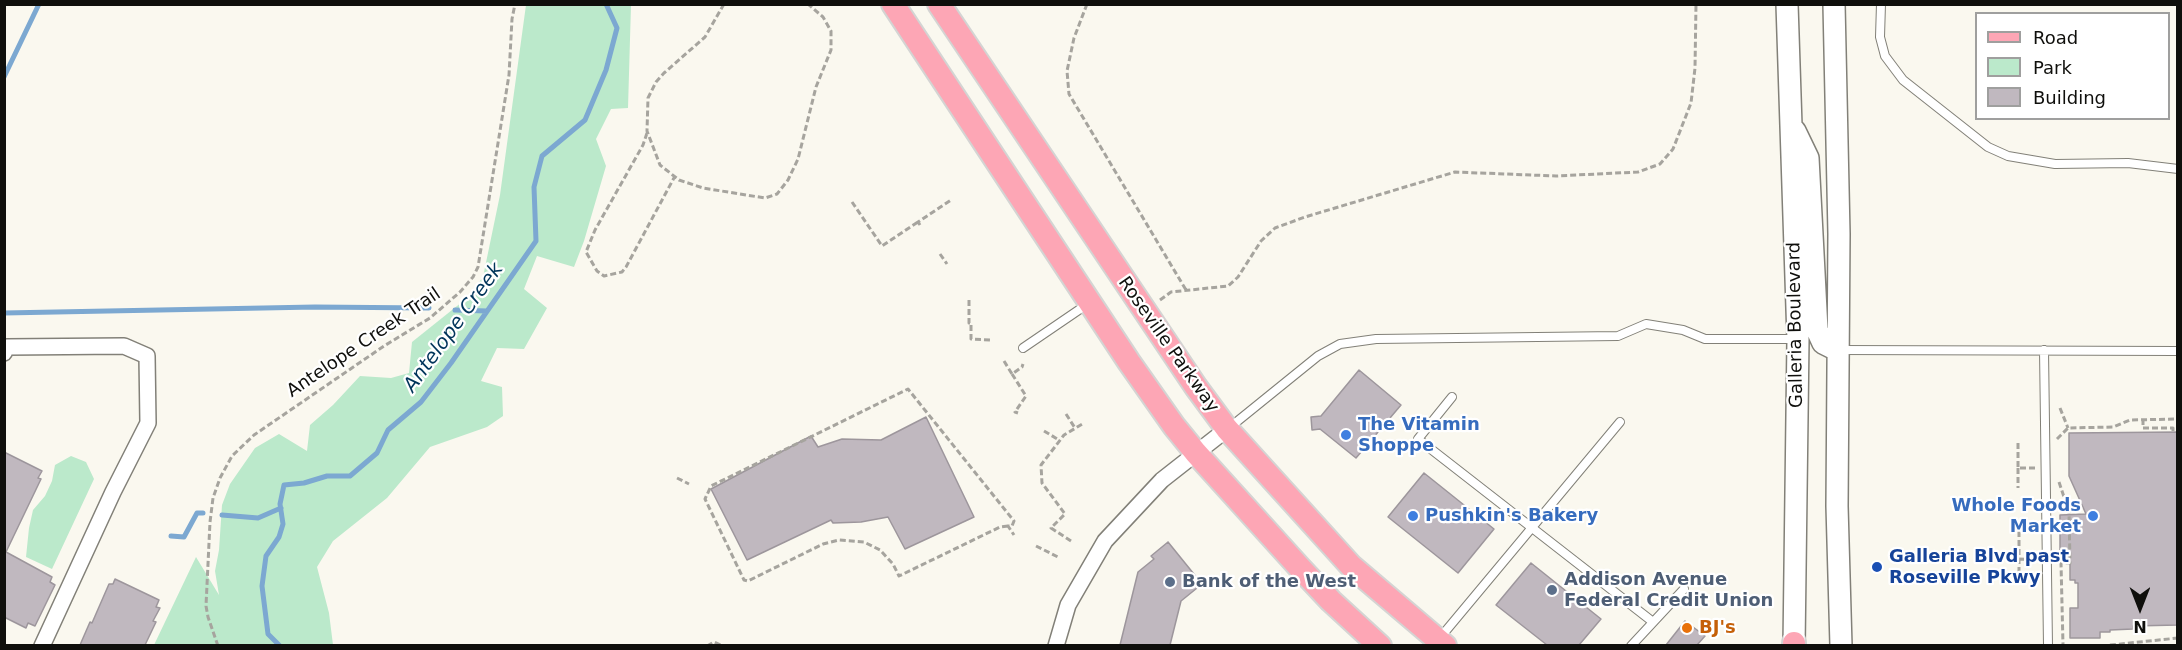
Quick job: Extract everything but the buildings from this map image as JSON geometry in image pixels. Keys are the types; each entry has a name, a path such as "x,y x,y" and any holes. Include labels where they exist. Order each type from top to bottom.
{"main road":[{"path":"893,4 1129,362 1196,453 1331,600 1380,645"},
{"name":"Roseville Parkway","path":"939,4 1143,310 1227,429 1351,566 1441,643"},
{"name":"Galleria Boulevard","path":"1787,4 1798,339 1794,644"},
{"path":"1834,4 1839,234 1837,350 1841,645"},
{"path":"1791,122 1808,158 1817,330 1823,343 1837,350"}],"street":[{"path":"4,353 8,347 124,346 147,356 148,423 113,492 42,645"},
{"path":"1056,645 1068,605 1105,541 1162,480 1227,429"}],"lane":[{"path":"1881,4 1880,37 1885,56 1902,80 1988,147 2008,156 2055,164 2128,163 2178,169"},
{"path":"1023,348 1089,302"},
{"path":"1227,429 1318,356 1340,344 1376,339 1618,336 1646,324 1683,330 1705,339 1798,339"},
{"path":"1837,350 2178,351"},
{"path":"2044,350 2048,645"},
{"path":"1452,397 1418,439 1653,622"},
{"path":"1441,643 1531,529 1620,422"},
{"path":"1631,645 1684,589"}],"path":[{"name":"Antelope Creek Trail","path":"218,645 206,606 210,522 213,498 220,478 232,456 254,435 384,346 430,318 460,292 478,267 508,75 515,4"},
{"path":"675,176 622,272 604,276 597,271 586,252 595,230 643,145 647,131 648,98 664,73 705,37 724,4"},
{"path":"647,131 660,165 675,176 703,189 765,198 777,194 788,180 798,159 816,87 831,50 831,31 823,17 808,4"},
{"path":"1086,4 1074,38 1067,71 1069,94 1186,290"},
{"path":"1143,310 1171,292 1228,286 1238,277 1261,241 1275,228 1455,172 1556,176 1638,172 1660,164 1673,149 1691,103 1695,68 1696,4"},
{"path":"852,202 882,246 951,200"},
{"path":"940,254 946,264"},
{"path":"969,300 971,339 990,340 990,343"},
{"path":"1004,361 1026,396 1015,412 1018,414"},
{"path":"1012,374 1023,364"},
{"path":"908,389 1014,521 1012,526 1008,526 1000,527 899,576 893,564 880,549 864,542 839,540 823,544 748,581 744,580 705,499 711,486 908,389"},
{"path":"2060,408 2068,428"},
{"path":"1066,414 1075,428"},
{"path":"2143,419 2143,428 2173,428 2173,432"},
{"path":"2057,448 2057,438 2068,428 2113,427 2130,420 2178,419"},
{"path":"1071,541 1051,528 1065,513 1042,483 1041,465 1059,440 1084,423"},
{"path":"1044,431 1059,440"},
{"path":"2018,443 2018,488"},
{"path":"2018,468 2058,468 2058,481 2069,512 2070,562 2061,562 2063,645 2068,645"},
{"path":"677,478 689,484"},
{"path":"1008,526 1014,535"},
{"path":"2019,531 2019,576"},
{"path":"1036,546 1060,558"},
{"path":"2101,645 2178,638"},
{"path":"706,645 714,642 723,645"}],"green space":[{"path":"526,5 631,5 628,108 611,109 596,139 606,166 574,267 537,256 524,289 547,308 524,349 497,348 481,381 502,387 503,416 487,427 430,447 387,498 333,541 317,567 329,613 333,645 154,645 196,557 219,595 215,571 222,505 230,484 255,448 279,434 307,451 310,425 333,405 360,376 391,378 409,373 412,342 467,298 483,277 500,195"},
{"path":"71,456 86,462 94,479 52,569 26,557 29,528 33,510 45,496 52,481 55,465"}],"waterway":[{"path":"4,77 39,4"},
{"name":"Antelope Creek","path":"280,646 268,634 262,586 266,556 279,537 283,524 280,504 284,485 304,483 327,476 350,476 377,453 388,430 421,402 451,363 536,241 534,187 542,156 585,120 606,70 617,28 606,4"},
{"path":"4,313 315,307 429,308"},
{"path":"455,310 487,311"},
{"path":"222,515 258,518 281,508"},
{"path":"171,536 184,537 197,513 203,513"}],"place":[{"name":"The Vitamin Shoppe","path":"1346,435"},
{"name":"Pushkin's Bakery","path":"1413,516"},
{"name":"Whole Foods Market","path":"2093,516"},
{"name":"Galleria Blvd past Roseville Pkwy","path":"1877,567"},
{"name":"Bank of the West","path":"1170,582"},
{"name":"Addison Avenue Federal Credit Union","path":"1552,590"},
{"name":"BJ's","path":"1687,628"}]}
